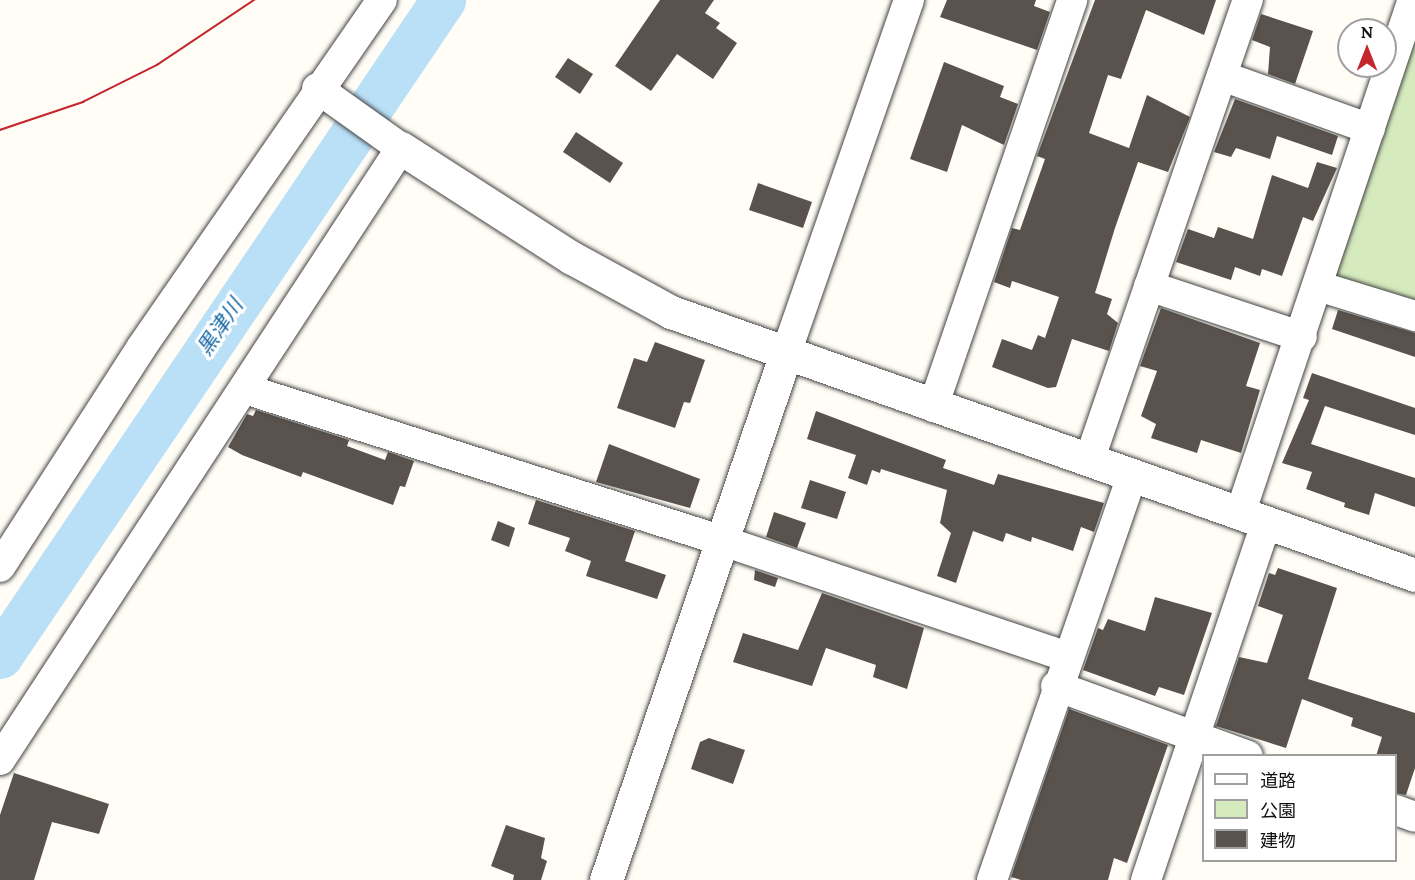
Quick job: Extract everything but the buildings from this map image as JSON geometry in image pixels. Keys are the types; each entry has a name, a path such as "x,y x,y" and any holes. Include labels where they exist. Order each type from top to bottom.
{"street":[{"path":"0,567 317,88 382,0"},
{"path":"606,880 909,0"},
{"path":"933,407 1072,0"},
{"path":"1089,461 1248,0"},
{"path":"1146,880 1197,736 1302,337 1409,4"},
{"path":"1222,76 1370,129"},
{"path":"317,88 401,148 572,258 671,312 786,356 1415,575"},
{"path":"0,760 401,148"},
{"path":"1149,286 1302,337"},
{"path":"1318,286 1415,316"},
{"path":"245,389 723,541 1066,657"},
{"path":"992,880 1066,657 1132,476"},
{"path":"1056,686 1243,754"},
{"path":"1397,811 1415,817"}],"green space":[{"path":"1415,33 1415,309 1327,281"}],"waterway":[{"name":"黒津川","path":"0,656 443,0"}],"tram line":[{"path":"0,130 83,102 157,65 254,0"}]}
